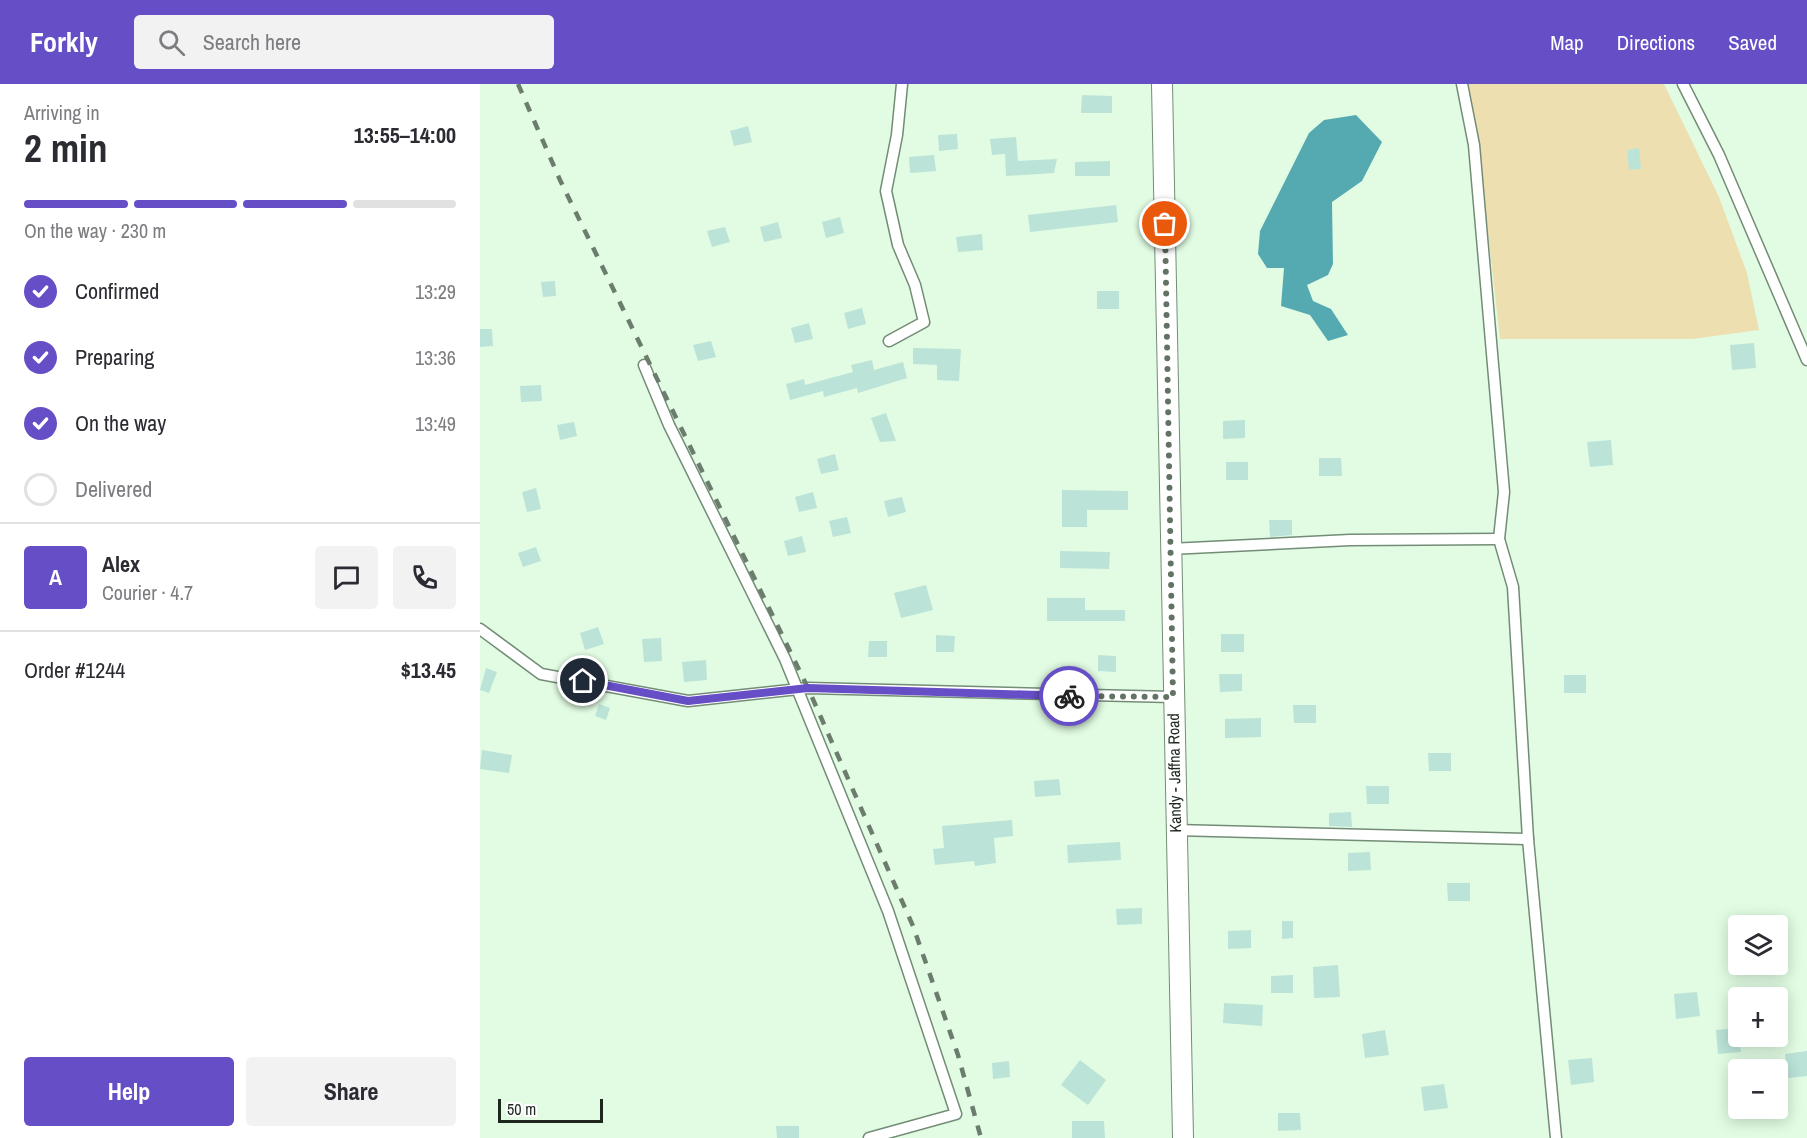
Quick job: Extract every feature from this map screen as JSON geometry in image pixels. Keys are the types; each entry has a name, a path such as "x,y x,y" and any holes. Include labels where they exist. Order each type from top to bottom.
{"highway":[{"name":"Kandy - Jaffna Road","path":"1162,84 1182,1138"}],"street":[{"path":"889,341 924,322 915,285 898,245 886,191 897,135 902,84"},
{"path":"1462,84 1474,145 1504,492 1499,540 1514,587 1527,839 1556,1138"},
{"path":"1683,84 1719,155 1807,360"},
{"path":"644,365 669,425 785,659 888,911 956,1114 869,1138"},
{"path":"1170,549 1350,540 1499,540"},
{"path":"480,629 541,674 688,701 808,688 1173,697"},
{"path":"1175,830 1527,839"}],"shaded area":[{"path":"1467,84 1664,84 1719,197 1747,273 1759,330 1692,339 1500,339 1482,179"}],"water":[{"path":"1356,115 1382,142 1362,181 1332,202 1333,264 1328,275 1307,285 1313,301 1331,309 1348,335 1328,341 1310,315 1281,306 1284,268 1267,268 1258,254 1260,231 1309,133 1324,120"}],"building":[{"path":"1082,95 1112,96 1112,113 1081,113"},
{"path":"748,126 752,142 734,146 730,131"},
{"path":"957,134 958,149 939,151 938,135"},
{"path":"1016,137 1018,161 1057,159 1054,173 1006,176 1005,154 992,155 990,139"},
{"path":"1639,148 1641,169 1629,170 1627,150"},
{"path":"934,155 936,171 910,173 909,157"},
{"path":"1110,161 1110,176 1075,176 1075,162"},
{"path":"1116,205 1118,222 1030,232 1028,215"},
{"path":"840,217 844,233 826,238 822,222"},
{"path":"778,222 782,238 764,242 760,227"},
{"path":"725,227 730,242 712,247 707,231"},
{"path":"982,234 983,250 958,252 956,237"},
{"path":"555,281 556,296 543,297 541,282"},
{"path":"1097,291 1119,291 1119,309 1097,309"},
{"path":"862,308 866,324 848,329 844,313"},
{"path":"809,323 813,339 795,343 791,328"},
{"path":"480,329 492,329 493,346 480,347"},
{"path":"711,341 716,357 698,361 693,345"},
{"path":"1754,343 1756,368 1732,370 1730,345"},
{"path":"913,348 961,349 959,381 937,380 937,365 913,364"},
{"path":"872,360 874,370 903,362 907,378 858,393 857,388 824,397 823,391 790,400 786,384 804,379 805,385 853,372 851,365"},
{"path":"541,385 542,401 521,402 520,386"},
{"path":"886,413 896,441 880,442 871,418"},
{"path":"1245,420 1245,438 1223,439 1223,421"},
{"path":"574,422 577,436 560,440 557,425"},
{"path":"1611,440 1613,465 1590,467 1587,442"},
{"path":"835,454 839,470 821,474 817,459"},
{"path":"1319,458 1341,458 1342,476 1319,476"},
{"path":"1226,462 1248,462 1248,480 1226,480"},
{"path":"536,488 541,509 527,512 522,492"},
{"path":"1062,490 1128,491 1128,510 1087,510 1087,527 1062,527"},
{"path":"813,492 817,508 799,512 795,497"},
{"path":"902,497 906,512 888,517 884,501"},
{"path":"847,517 851,533 833,537 829,521"},
{"path":"1269,520 1292,520 1292,535 1270,537"},
{"path":"802,536 806,552 788,556 784,541"},
{"path":"536,547 541,561 523,567 518,553"},
{"path":"1060,551 1110,552 1109,569 1060,568"},
{"path":"926,585 933,610 901,618 894,593"},
{"path":"1047,598 1085,598 1085,610 1125,610 1125,621 1047,621"},
{"path":"598,627 604,644 585,650 580,633"},
{"path":"1221,634 1244,634 1244,652 1221,652"},
{"path":"936,635 955,636 954,652 936,652"},
{"path":"661,638 662,661 644,662 642,639"},
{"path":"869,641 887,641 887,657 868,657"},
{"path":"1098,655 1116,656 1116,672 1098,671"},
{"path":"706,660 707,680 684,682 682,662"},
{"path":"486,668 497,672 489,693 480,690"},
{"path":"1219,674 1242,674 1242,691 1220,692"},
{"path":"1564,675 1586,675 1586,693 1564,693"},
{"path":"599,704 610,708 606,720 595,716"},
{"path":"1293,705 1316,705 1316,723 1294,723"},
{"path":"1261,718 1261,737 1225,738 1225,719"},
{"path":"482,750 512,755 509,773 480,769"},
{"path":"1428,753 1451,753 1451,771 1429,771"},
{"path":"1059,779 1061,795 1035,797 1034,781"},
{"path":"1366,786 1389,786 1389,804 1367,804"},
{"path":"1351,812 1352,827 1329,826 1329,813"},
{"path":"1012,820 1013,836 994,838 996,863 975,866 974,861 935,865 933,849 944,848 942,826"},
{"path":"1120,842 1121,860 1068,863 1067,845"},
{"path":"1370,852 1371,870 1348,871 1348,853"},
{"path":"1447,883 1470,883 1470,901 1448,901"},
{"path":"1142,908 1142,924 1117,925 1116,909"},
{"path":"1282,921 1293,921 1293,938 1282,939"},
{"path":"1251,930 1251,948 1228,949 1228,931"},
{"path":"1338,965 1340,997 1314,998 1313,967"},
{"path":"1293,975 1293,993 1271,993 1271,976"},
{"path":"1697,992 1700,1016 1676,1019 1674,994"},
{"path":"1224,1003 1263,1005 1262,1026 1223,1023"},
{"path":"1728,1029 1728,1047 1740,1047 1741,1052 1718,1054 1716,1030"},
{"path":"1385,1030 1389,1055 1365,1058 1362,1034"},
{"path":"1807,1051 1807,1076 1788,1078 1788,1059 1786,1059 1785,1054"},
{"path":"1592,1058 1594,1082 1571,1085 1568,1060"},
{"path":"1080,1060 1106,1080 1088,1105 1061,1085"},
{"path":"1009,1061 1010,1077 993,1079 992,1063"},
{"path":"1444,1084 1448,1108 1424,1111 1421,1087"},
{"path":"1278,1113 1300,1113 1301,1130 1278,1131"},
{"path":"1072,1121 1104,1121 1105,1138 1072,1138"},
{"path":"776,1126 799,1126 799,1138 777,1138"}],"railway":[{"path":"518,84 560,180 808,688 913,926 958,1055 981,1138"}],"way so far":[{"path":"1069,696 1173,697 1165,224"}],"route":[{"path":"583,681 688,701 808,688 1069,696"}]}
